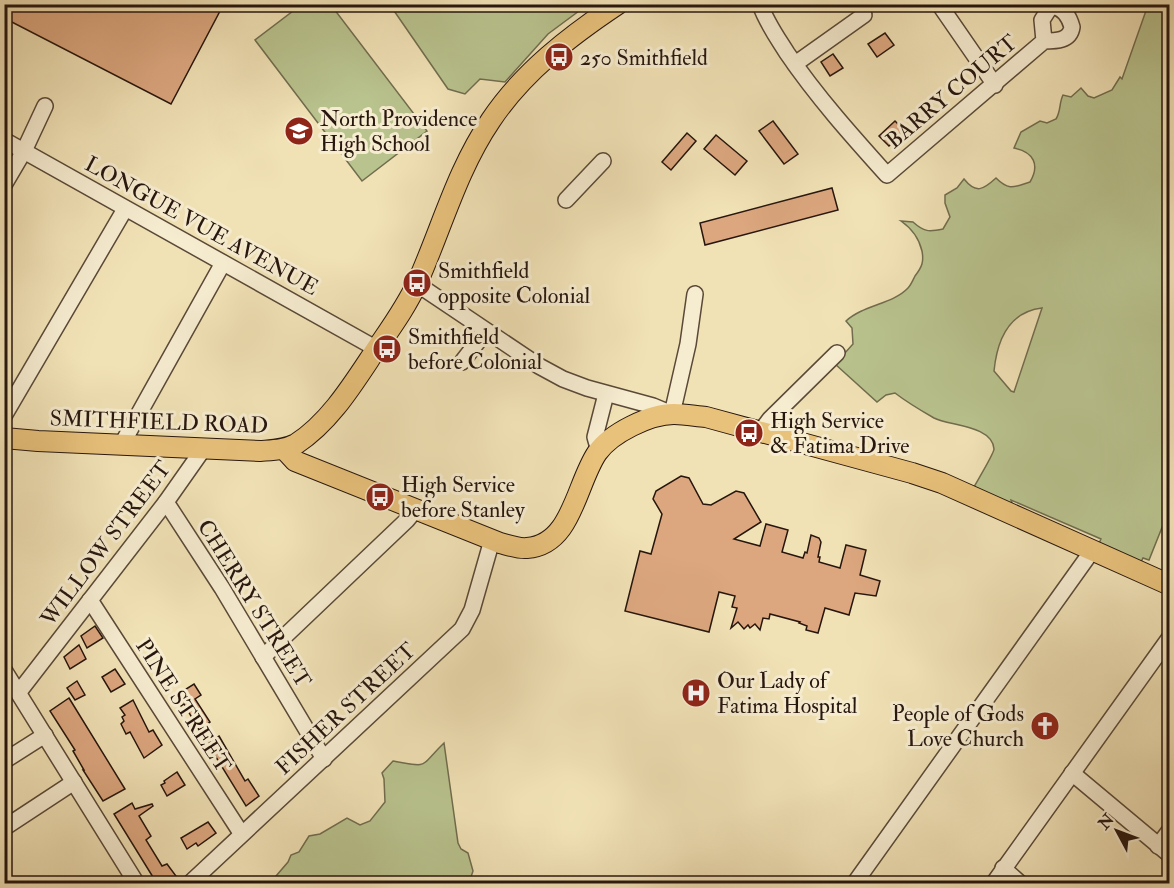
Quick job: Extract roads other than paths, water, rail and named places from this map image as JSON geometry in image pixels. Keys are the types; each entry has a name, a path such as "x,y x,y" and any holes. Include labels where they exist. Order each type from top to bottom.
{"main road":[{"name":"SMITHFIELD ROAD","path":"4,438 261,451 284,449 302,439 332,411 347,393 417,284 457,182 491,120 517,87 537,67 570,38 618,4"},
{"path":"284,449 295,461 492,540 527,548 548,541 565,525 587,469 598,451 625,430 650,419 672,414 706,417 942,483 1170,585"}],"street":[{"path":"760,4 769,26 795,64 864,15"},
{"path":"939,4 995,85"},
{"name":"BARRY COURT","path":"795,64 838,120 887,175 1044,41"},
{"path":"4,185 24,151 45,106"},
{"name":"LONGUE VUE AVENUE","path":"4,140 377,349"},
{"path":"566,200 603,161"},
{"path":"4,416 125,208"},
{"path":"122,444 223,263"},
{"path":"417,284 563,379 606,394 653,406 672,414 688,344 695,294"},
{"path":"462,362 486,331"},
{"path":"761,431 837,354"},
{"path":"598,451 595,437 606,394"},
{"name":"WILLOW STREET","path":"19,692 166,502 204,448"},
{"name":"CHERRY STREET","path":"166,502 222,588 324,759"},
{"path":"263,657 416,509"},
{"name":"FISHER STREET","path":"189,884 462,629 472,610 492,540"},
{"path":"854,884 1092,551"},
{"name":"PINE STREET","path":"90,600 241,833"},
{"path":"993,884 1170,637"},
{"path":"4,670 137,884"},
{"path":"4,761 45,735"},
{"path":"1072,773 1164,851 1170,830"},
{"path":"4,828 75,782"},
{"path":"1004,868 1021,884"}],"place":[{"name":"250 Smithfield","path":"559,57"},
{"name":"North Providence High School","path":"299,131"},
{"name":"Smithfield opposite Colonial","path":"417,283"},
{"name":"Smithfield before Colonial","path":"387,349"},
{"name":"High Service & Fatima Drive","path":"749,433"},
{"name":"High Service before Stanley","path":"380,497"},
{"name":"Our Lady of Fatima Hospital","path":"696,693"},
{"name":"People of Gods Love Church","path":"1045,726"}]}
